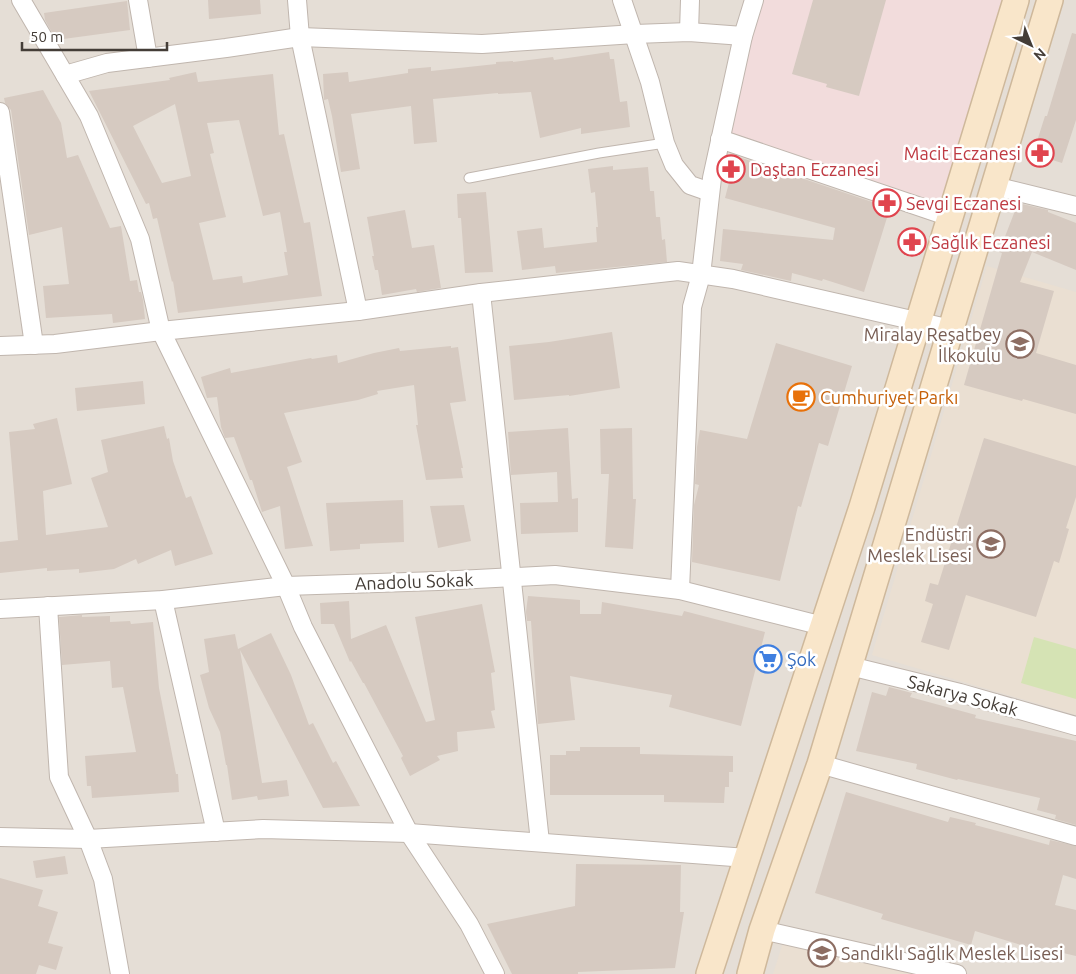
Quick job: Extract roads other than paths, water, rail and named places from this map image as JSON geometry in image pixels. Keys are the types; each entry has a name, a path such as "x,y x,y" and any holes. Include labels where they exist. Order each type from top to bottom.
{"street":[{"path":"21,0 89,116 140,239 161,331 286,586 303,627 409,833 470,924 496,974"},
{"path":"138,0 148,58"},
{"path":"297,0 300,37 358,311"},
{"path":"622,0 650,82 665,143 674,165 690,185 710,192"},
{"path":"689,32 690,0"},
{"path":"680,590 692,308 701,275 710,192 720,139 743,36 754,0"},
{"path":"708,974 862,507 1016,0"},
{"path":"750,974 762,930 820,764 1050,0"},
{"path":"65,75 108,63 300,37 482,44 689,32 743,36"},
{"path":"0,112 34,344"},
{"path":"720,139 950,217"},
{"path":"994,186 1076,206"},
{"path":"0,346 55,344 358,311 481,293 678,271 733,279 919,320 951,329"},
{"path":"481,293 540,842"},
{"name":"Anadolu Sokak","path":"0,609 162,600 286,586 555,575 680,590 823,626"},
{"path":"162,600 216,832"},
{"path":"48,606 59,777 88,839 103,879 120,974"},
{"name":"Sakarya Sokak","path":"850,666 960,693 1076,726"},
{"path":"820,764 1076,836"},
{"path":"0,838 88,839 263,829 409,833 747,858"},
{"path":"762,930 957,974"}],"lane":[{"path":"469,178 600,153 665,143"}],"place":[{"name":"Macit Eczanesi","path":"1040,153"},
{"name":"Daştan Eczanesi","path":"731,169"},
{"name":"Sevgi Eczanesi","path":"887,203"},
{"name":"Sağlık Eczanesi","path":"912,242"},
{"name":"Miralay Reşatbey İlkokulu","path":"1020,344"},
{"name":"Cumhuriyet Parkı","path":"801,397"},
{"name":"Endüstri Meslek Lisesi","path":"991,544"},
{"name":"Şok","path":"768,659"},
{"name":"Sandıklı Sağlık Meslek Lisesi","path":"822,953"}]}
